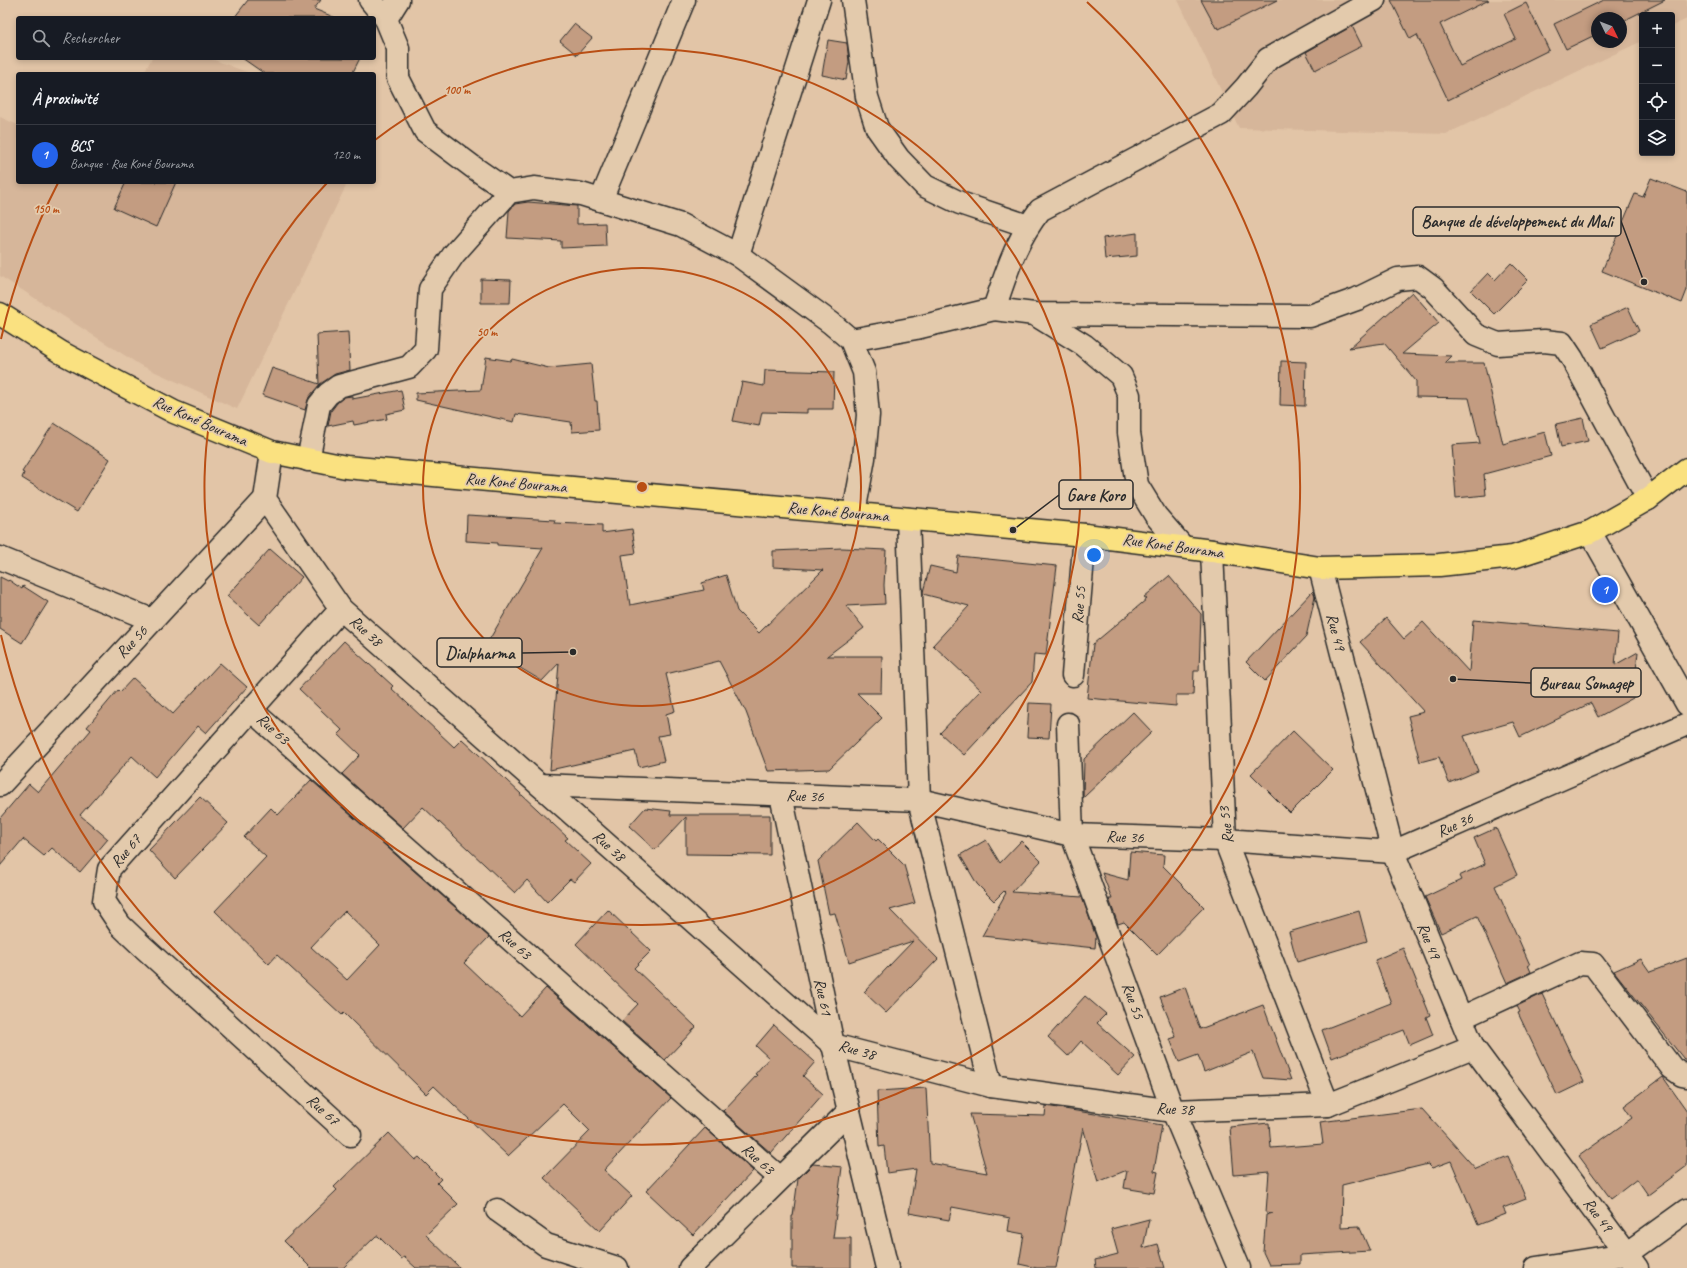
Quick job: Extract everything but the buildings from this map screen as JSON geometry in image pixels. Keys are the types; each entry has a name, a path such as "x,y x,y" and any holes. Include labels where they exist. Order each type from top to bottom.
{"highway":[{"name":"Rue Koné Bourama","path":"0,314 62,353 174,412 272,452 308,460 346,467 1085,535 1212,551 1320,568 1439,565 1513,557 1590,532 1648,499 1687,469"}],"street":[{"path":"370,0 386,19 398,48 398,78 425,130 509,192"},
{"path":"386,19 398,0"},
{"path":"601,200 684,0"},
{"path":"738,255 820,0"},
{"path":"853,0 867,97 877,128 899,159 925,186 960,203 1028,226"},
{"path":"994,309 1014,251 1028,226 1040,210 1221,114 1246,87 1268,59 1374,0"},
{"path":"308,460 319,405 328,394 339,386 409,367 426,349 430,289 454,254 509,192 534,188 581,194 681,225 738,255 831,323 851,340 864,372 868,415 864,458 854,514"},
{"path":"851,340 916,328 994,309 1034,314 1310,316 1357,299 1398,279 1418,277 1433,288 1476,335 1498,344 1544,341 1562,343 1572,358 1648,499"},
{"path":"1034,314 1084,346 1121,376 1129,395 1128,433 1137,485 1156,516 1183,547"},
{"path":"265,499 272,452"},
{"name":"Rue 38","path":"265,499 341,608 833,1045 991,1086 1173,1111 1328,1105 1473,1047"},
{"name":"Rue 56","path":"0,785 265,499"},
{"path":"908,518 919,800 991,1086"},
{"path":"1590,532 1687,704"},
{"name":"Rue 55","path":"1072,675 1085,535"},
{"name":"Rue 53","path":"1212,551 1225,840 1328,1105"},
{"path":"0,558 152,620"},
{"name":"Rue 49","path":"1320,568 1393,852 1473,1047 1632,1261"},
{"name":"Rue 67","path":"341,608 109,869 104,901 120,924 141,945 350,1135"},
{"name":"Rue 63","path":"251,710 780,1178"},
{"name":"Rue 55","path":"1068,724 1072,835 1173,1111 1239,1268"},
{"name":"Rue 36","path":"540,785 919,800 1072,835 1225,840 1393,852 1687,724"},
{"name":"Rue 61","path":"781,795 833,1045 886,1268"},
{"path":"1461,1018 1580,963 1593,964 1672,1068 1682,1075 1687,1076"},
{"path":"690,1268 780,1178 849,1112"},
{"path":"497,1210 546,1245 617,1268"},
{"path":"1536,1268 1632,1261 1687,1210"}],"shaded area":[{"path":"1178,0 1687,0 1687,19 1675,25 1675,12 1639,12 1639,42 1446,134 1239,128"},
{"path":"151,60 214,60 247,72 144,72"},
{"path":"0,117 16,124 16,184 347,184 237,409 140,365 0,276"}],"place":[{"name":"Banque de développement du Mali","path":"1644,282"},
{"name":"Gare Koro","path":"1013,530"},
{"name":"BCS","path":"1605,590"},
{"name":"Dialpharma","path":"573,652"},
{"name":"Bureau Somagep","path":"1453,679"}]}
